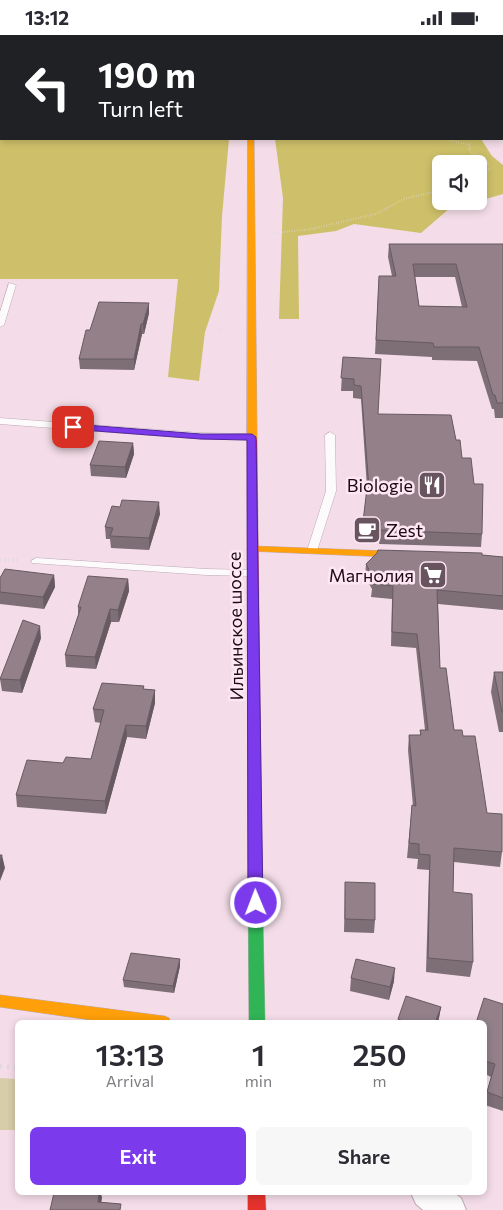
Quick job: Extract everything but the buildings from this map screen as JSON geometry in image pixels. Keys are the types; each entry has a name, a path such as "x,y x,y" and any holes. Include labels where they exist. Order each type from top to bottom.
{"main road":[{"name":"Ильинское шоссе","path":"251,140 252,573 257,1020"},
{"path":"252,549 427,555"},
{"path":"0,1001 142,1020"},
{"path":"257,1195 257,1210"}],"street":[{"path":"430,1195 449,1210"}],"lane":[{"path":"0,325 12,285"},
{"path":"0,421 201,437 252,437"},
{"path":"312,551 331,491 330,435"},
{"path":"36,561 206,572 252,573"}],"path":[{"path":"448,140 470,145 469,150 476,155"},
{"path":"251,236 311,229 376,214 404,199 432,192"},
{"path":"0,1066 15,1068"}],"shaded area":[{"path":"0,140 229,140 222,216 219,291 205,332 199,381 168,377 178,279 0,279"},
{"path":"275,140 482,140 492,156 503,165 503,194 487,199 487,155 432,155 432,210 448,210 421,233 354,224 336,231 298,236 299,319 279,319 283,198"},
{"path":"0,1078 15,1079 15,1130 0,1130"}],"traffic: fast":[{"path":"255,871 257,1020"}],"traffic: slow":[{"path":"251,140 252,440"},
{"path":"252,549 413,555"},
{"path":"0,1001 142,1020"}],"traffic: jam":[{"path":"252,440 255,871"},
{"path":"257,1195 257,1210"}],"place":[{"name":"Biologie","path":"432,485"},
{"name":"Zest","path":"367,530"},
{"name":"Магнолия","path":"433,575"}],"route":[{"path":"73,427 201,437 252,437 256,903"}]}
